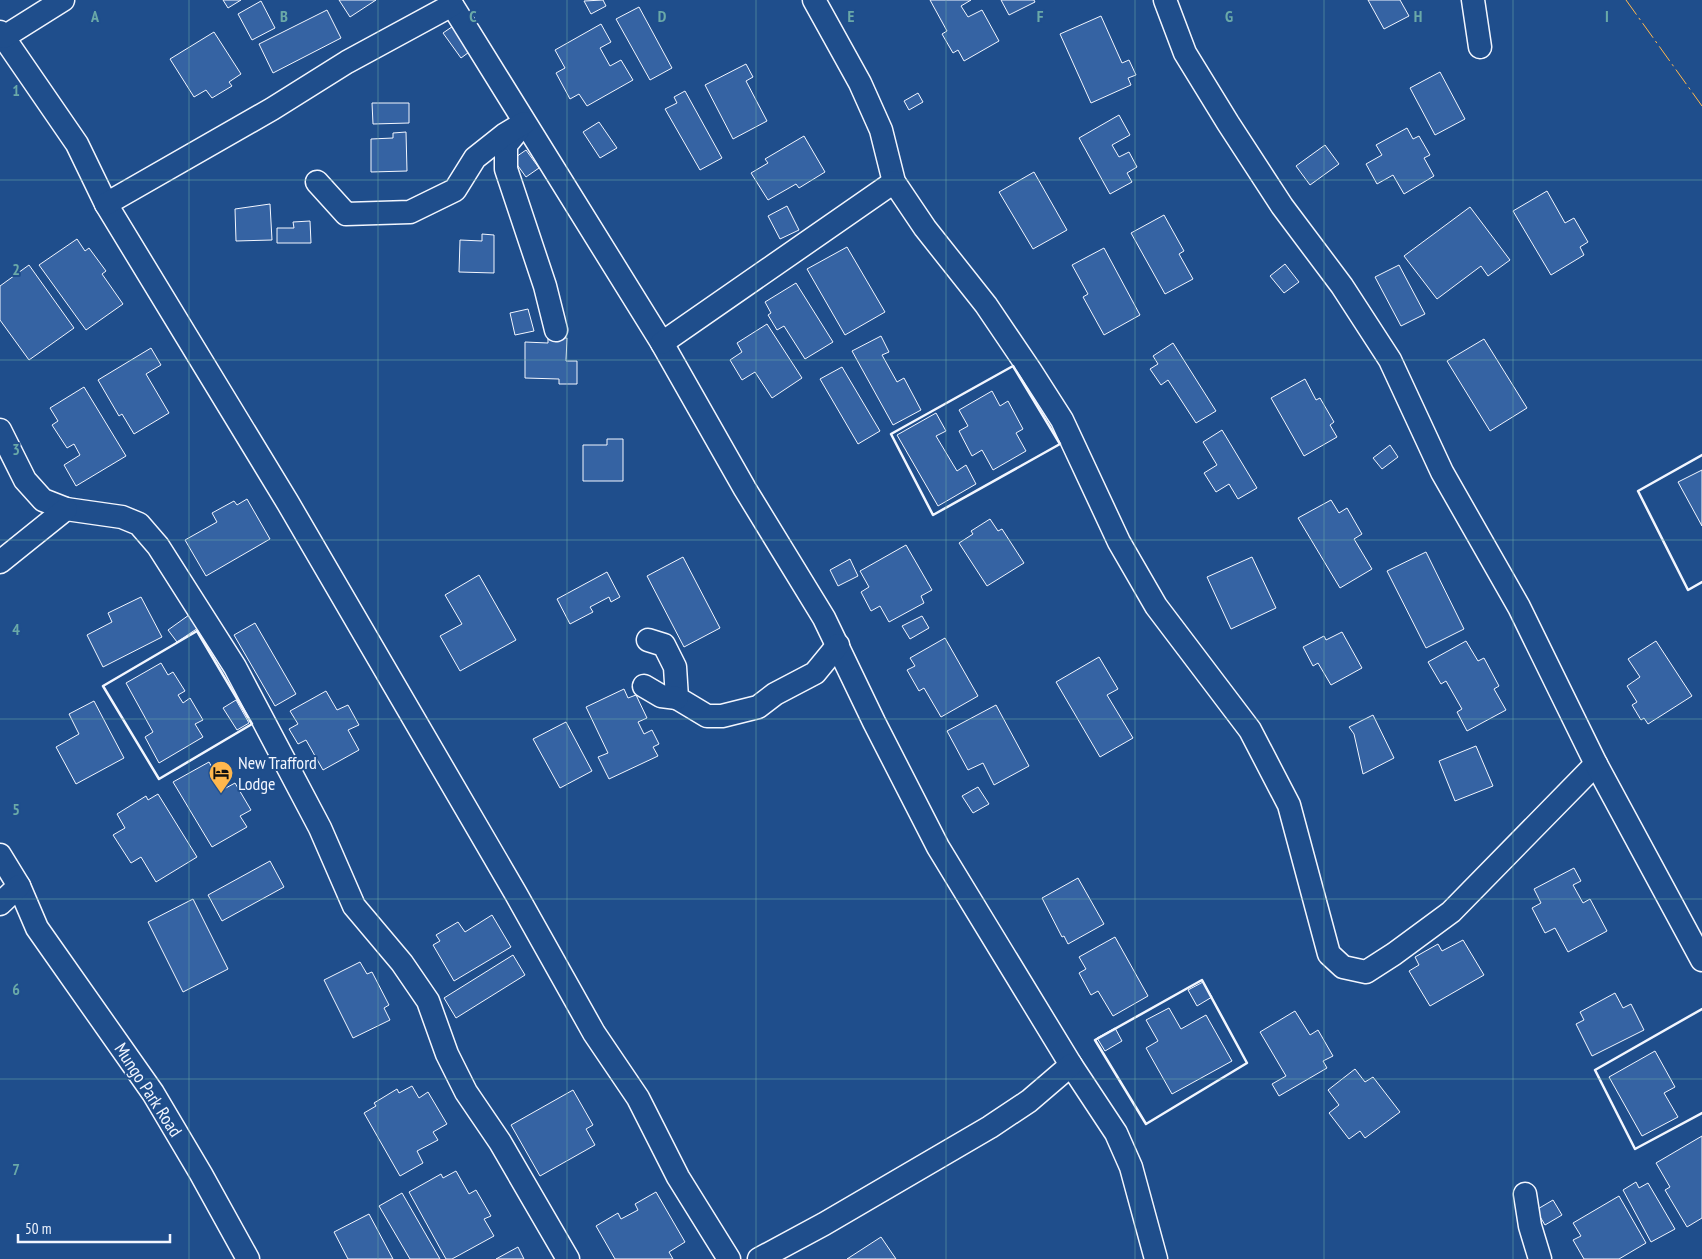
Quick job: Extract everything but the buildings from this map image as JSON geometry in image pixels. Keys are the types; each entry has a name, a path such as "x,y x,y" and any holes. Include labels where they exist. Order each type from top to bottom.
{"street":[{"path":"63,0 2,34 77,144 106,204 292,511 516,894 594,1033 638,1098 678,1177 728,1259"},
{"path":"814,0 860,83 881,130 894,182 925,228 986,305 1030,370 1062,420 1119,542 1156,606 1250,730 1289,805 1328,954 1343,967 1366,972 1394,954 1451,912 1596,764"},
{"path":"1165,0 1185,52 1228,123 1282,206 1342,286 1390,360 1442,472 1519,607 1596,764 1702,960"},
{"path":"1473,0 1480,47"},
{"path":"106,204 451,3 662,343 745,489 824,618 874,722 938,847 1071,1065 1116,1133 1131,1167 1156,1259"},
{"path":"317,182 346,214 410,212 455,190 475,158 504,135 524,123"},
{"path":"524,123 506,145 506,169 545,286 556,330"},
{"path":"662,343 894,182"},
{"path":"0,430 25,480 43,500 66,509 122,516 139,524 158,546 234,667 320,828 354,906 402,963 428,1001 447,1054 466,1092 500,1142 568,1259"},
{"path":"0,562 66,509"},
{"path":"648,640 664,645 675,667 677,698"},
{"path":"644,686 661,696 677,698 707,716 722,716 758,707 775,694 815,672 838,645"},
{"name":"Mungo Park Road","path":"0,855 19,886 37,928 153,1093 248,1259"},
{"path":"0,904 19,886"},
{"path":"760,1259 824,1224 990,1127 1028,1101 1071,1065"},
{"path":"1525,1194 1530,1226 1540,1259"}],"wall":[{"path":"1013,366 1060,444 933,515 891,434 1013,366"},
{"path":"1702,455 1638,491 1688,590 1702,582"},
{"path":"197,631 252,724 159,779 103,686 197,631"},
{"path":"1202,980 1247,1063 1146,1124 1095,1040 1202,980"},
{"path":"1702,1009 1595,1070 1635,1149 1702,1113"}],"power":[{"path":"1626,0 1702,106"}],"place":[{"name":"New Trafford Lodge","path":"221,794"}]}
